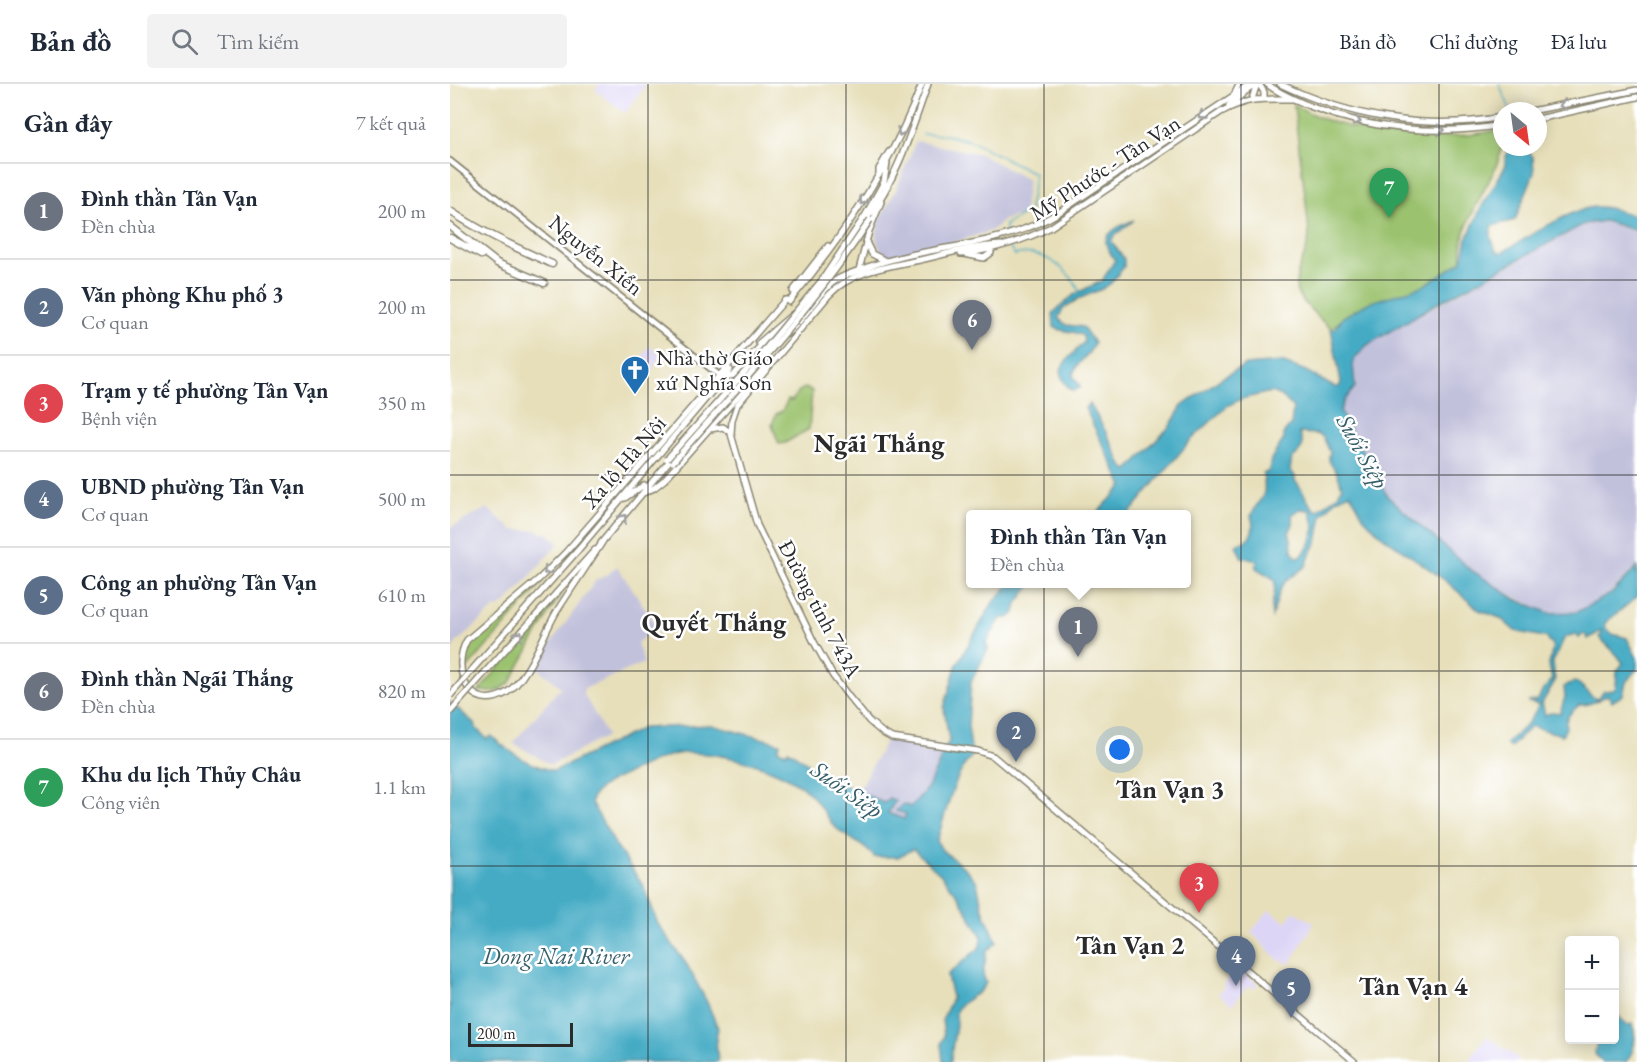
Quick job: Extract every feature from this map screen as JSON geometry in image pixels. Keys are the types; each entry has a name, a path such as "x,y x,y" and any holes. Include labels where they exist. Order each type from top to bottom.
{"highway":[{"path":"450,209 473,226 506,244 551,264"},
{"path":"450,226 496,263"},
{"path":"450,238 496,263 542,282"}],"main road":[{"name":"Xa lộ Hà Nội","path":"584,543 587,529 792,298 793,291 846,225 887,162 909,115 920,84"},
{"path":"722,377 734,375 772,337 789,333 832,283 859,270 866,242 930,84"},
{"path":"1255,84 1264,92 1264,99"},
{"path":"1252,99 1255,84"},
{"path":"1221,112 1255,84"},
{"name":"Mỹ Phước - Tân Vạn","path":"857,277 990,245 1002,237 1033,227 1058,213 1233,94 1255,84"},
{"name":"Mỹ Phước - Tân Vạn","path":"1267,84 1293,99 1333,115 1382,126 1435,130 1493,126"},
{"path":"1280,84 1342,109 1384,118 1424,122 1493,119"},
{"path":"1292,84 1297,92"},
{"path":"1547,108 1637,90"},
{"path":"1547,117 1637,97"},
{"name":"Mỹ Phước - Tân Vạn","path":"859,270 887,261 1015,242 1051,226 1221,112 1242,101 1293,99"},
{"path":"1382,126 1384,118"},
{"name":"Xa lộ Hà Nội","path":"879,176 879,169 887,153 893,149"},
{"name":"Nguyễn Xiển","path":"450,161 722,377"},
{"name":"Xa lộ Hà Nội","path":"868,218 884,182 887,162"},
{"path":"670,460 796,316 835,267 887,187"},
{"path":"866,242 869,251 875,257 887,261"},
{"name":"Mỹ Phước - Tân Vạn","path":"959,252 984,258 989,256 990,245"},
{"name":"Đường tỉnh 743A","path":"857,277 836,288 737,405 732,420 732,434 757,525 783,581 833,676 869,721 883,733 900,740 988,753 997,759 1355,1062"},
{"path":"753,354 755,346 768,333 824,292"},
{"name":"Xa lộ Hà Nội","path":"641,494 664,480 760,371 770,364"},
{"name":"Xa lộ Hà Nội","path":"450,696 601,524 722,377"},
{"path":"709,429 723,427 732,434"},
{"name":"Xa lộ Hà Nội","path":"620,501 641,489 670,460"},
{"name":"Xa lộ Hà Nội","path":"450,712 603,541 670,460"},
{"path":"601,524 587,529 540,578 467,640 458,655 457,670 463,686 468,691 474,695 487,697 503,694 512,688 530,663 556,612 603,541"}],"street":[{"path":"1233,94 1239,84"}],"shaded area":[{"path":"600,84 646,84 625,113 595,90"},
{"path":"916,141 980,154 1028,180 1022,214 1004,220 991,231 894,257 887,256 880,250 876,239 879,220 895,192"},
{"path":"1605,222 1637,232 1637,566 1610,593 1592,605 1577,611 1549,613 1498,589 1471,570 1389,497 1341,411 1344,401 1356,387 1353,365 1355,358 1367,346 1408,321 1584,225"},
{"path":"649,346 661,355 652,369 640,360"},
{"path":"487,508 513,530 537,530 544,534 546,532 559,543 508,601 499,608 495,608 456,643 450,658 450,528"},
{"path":"617,566 657,626 637,643 644,663 584,689 583,693 607,736 551,765 513,743 561,687 535,666 596,580 607,575"},
{"path":"887,738 945,747 928,787 904,819 888,813 895,801 889,798 884,804 855,792 863,783"},
{"path":"1269,910 1286,922 1294,911 1314,923 1290,964 1277,959 1251,932"},
{"path":"1240,969 1258,984 1254,989 1249,985 1232,1005 1218,993 1233,972"},
{"path":"1486,1036 1519,1059 1517,1062 1468,1062"}],"green space":[{"path":"1294,105 1332,122 1394,135 1439,137 1493,131 1493,156 1499,156 1468,222 1462,248 1462,261 1428,284 1353,312 1331,329 1297,292 1297,277 1309,241"},
{"path":"805,388 812,391 809,429 779,444 772,425 776,414 782,411 788,400 792,401 799,391"},
{"path":"544,581 464,672 465,654 472,643"},
{"path":"562,593 509,684 495,692 479,691"}],"water":[{"path":"1506,156 1532,156 1534,173 1515,220 1491,226 1491,237 1496,251 1501,253 1548,225 1587,208 1607,208 1637,217 1637,231 1605,221 1584,224 1434,305 1367,345 1355,358 1353,365 1355,387 1344,401 1340,411 1388,497 1471,570 1515,599 1549,613 1577,612 1611,594 1637,567 1637,597 1605,623 1606,629 1612,634 1627,638 1637,658 1637,669 1626,682 1623,695 1612,702 1608,695 1590,703 1579,705 1567,718 1566,728 1562,735 1531,726 1510,748 1506,744 1527,724 1539,705 1528,702 1538,700 1542,691 1552,680 1549,665 1553,646 1551,642 1548,642 1548,638 1515,631 1500,618 1479,610 1446,581 1382,536 1364,518 1350,493 1337,499 1322,515 1317,543 1306,566 1285,582 1272,617 1274,579 1256,568 1257,561 1242,558 1236,545 1249,538 1251,534 1253,526 1251,516 1264,494 1263,474 1269,471 1271,459 1284,439 1283,434 1291,425 1293,408 1283,397 1271,392 1241,399 1227,406 1189,442 1132,510 1100,510 1123,486 1085,408 1090,404 1123,467 1128,470 1170,426 1182,406 1245,365 1281,362 1306,371 1334,387 1339,387 1341,382 1331,329 1335,329 1343,317 1368,303 1423,286 1462,261 1467,238 1482,206 1504,169","holes":["1299,433 1317,434 1323,437 1330,452 1330,463 1342,487 1337,496 1317,511 1310,504 1290,470 1292,458 1299,453 1302,447","1300,509 1310,510 1315,528 1310,544 1302,556 1297,557 1294,555 1289,533 1293,524 1292,515","1601,631 1602,634 1599,637 1623,663 1617,671 1614,690 1604,691 1597,699 1578,683 1570,683 1564,687 1565,697 1560,713 1553,712 1545,715 1542,703 1555,681 1553,662 1565,637 1576,634 1579,638 1583,634 1588,639"]},
{"path":"1134,220 1118,232 1111,241 1124,259 1124,267 1111,283 1064,308 1058,318 1066,325 1083,327 1094,343 1074,371 1073,376 1081,387 1073,391 1065,384 1061,371 1067,359 1084,342 1083,336 1054,327 1053,313 1075,294 1102,281 1115,260 1108,248 1107,237 1114,230"},
{"name":"Dong Nai River","path":"1006,588 1029,588 1017,603 1015,613 1009,618 1001,618 986,643 988,649 971,682 968,726 972,756 955,784 937,841 942,850 965,868 977,882 982,907 997,942 987,951 983,974 986,983 956,1011 951,1062 943,1062 941,1043 944,1036 942,1020 952,998 947,975 979,948 982,937 958,896 941,875 913,849 898,857 874,857 835,827 813,797 787,778 771,770 718,755 685,753 650,763 612,781 596,792 591,802 618,849 643,885 658,924 687,965 707,1002 718,1028 716,1038 718,1062 450,1062 450,702 476,725 475,727 487,739 491,736 520,757 537,766 554,771 643,728 711,725 780,743 778,750 787,753 788,750 833,780 884,803 889,798 895,801 888,813 904,819 906,814 896,811 903,804 911,807 928,787 949,741 944,708 956,666 992,604"},
{"path":"1619,1017 1627,1025 1632,1024 1634,1043 1626,1062 1602,1062 1595,1054 1597,1044 1619,1044"}],"waterway":[{"path":"1499,84 1507,102"},
{"path":"923,134 946,135 971,141 1034,173 1029,211 1005,225 1005,233"},
{"path":"1008,246 1015,255 1035,255 1054,262 1069,276 1080,293"}],"place":[{"name":"Khu du lịch Thủy Châu","path":"1389,218"},
{"name":"Đình thần Ngãi Thắng","path":"972,350"},
{"name":"Nhà thờ Giáo xứ Nghĩa Sơn","path":"635,396"},
{"name":"Đình thần Tân Vạn","path":"1078,657"},
{"name":"Văn phòng Khu phố 3","path":"1016,762"},
{"name":"Trạm y tế phường Tân Vạn","path":"1199,913"},
{"name":"UBND phường Tân Vạn","path":"1236,986"},
{"name":"Công an phường Tân Vạn","path":"1291,1018"}],"district":[{"name":"Ngãi Thắng","path":"879,443"},
{"name":"Quyết Thắng","path":"714,622"},
{"name":"Tân Vạn 3","path":"1170,789"},
{"name":"Tân Vạn 2","path":"1130,945"},
{"name":"Tân Vạn 4","path":"1413,986"}],"water label":[{"name":"Suối Siệp","path":"1363,451"},
{"name":"Suối Siệp","path":"847,789"}]}
